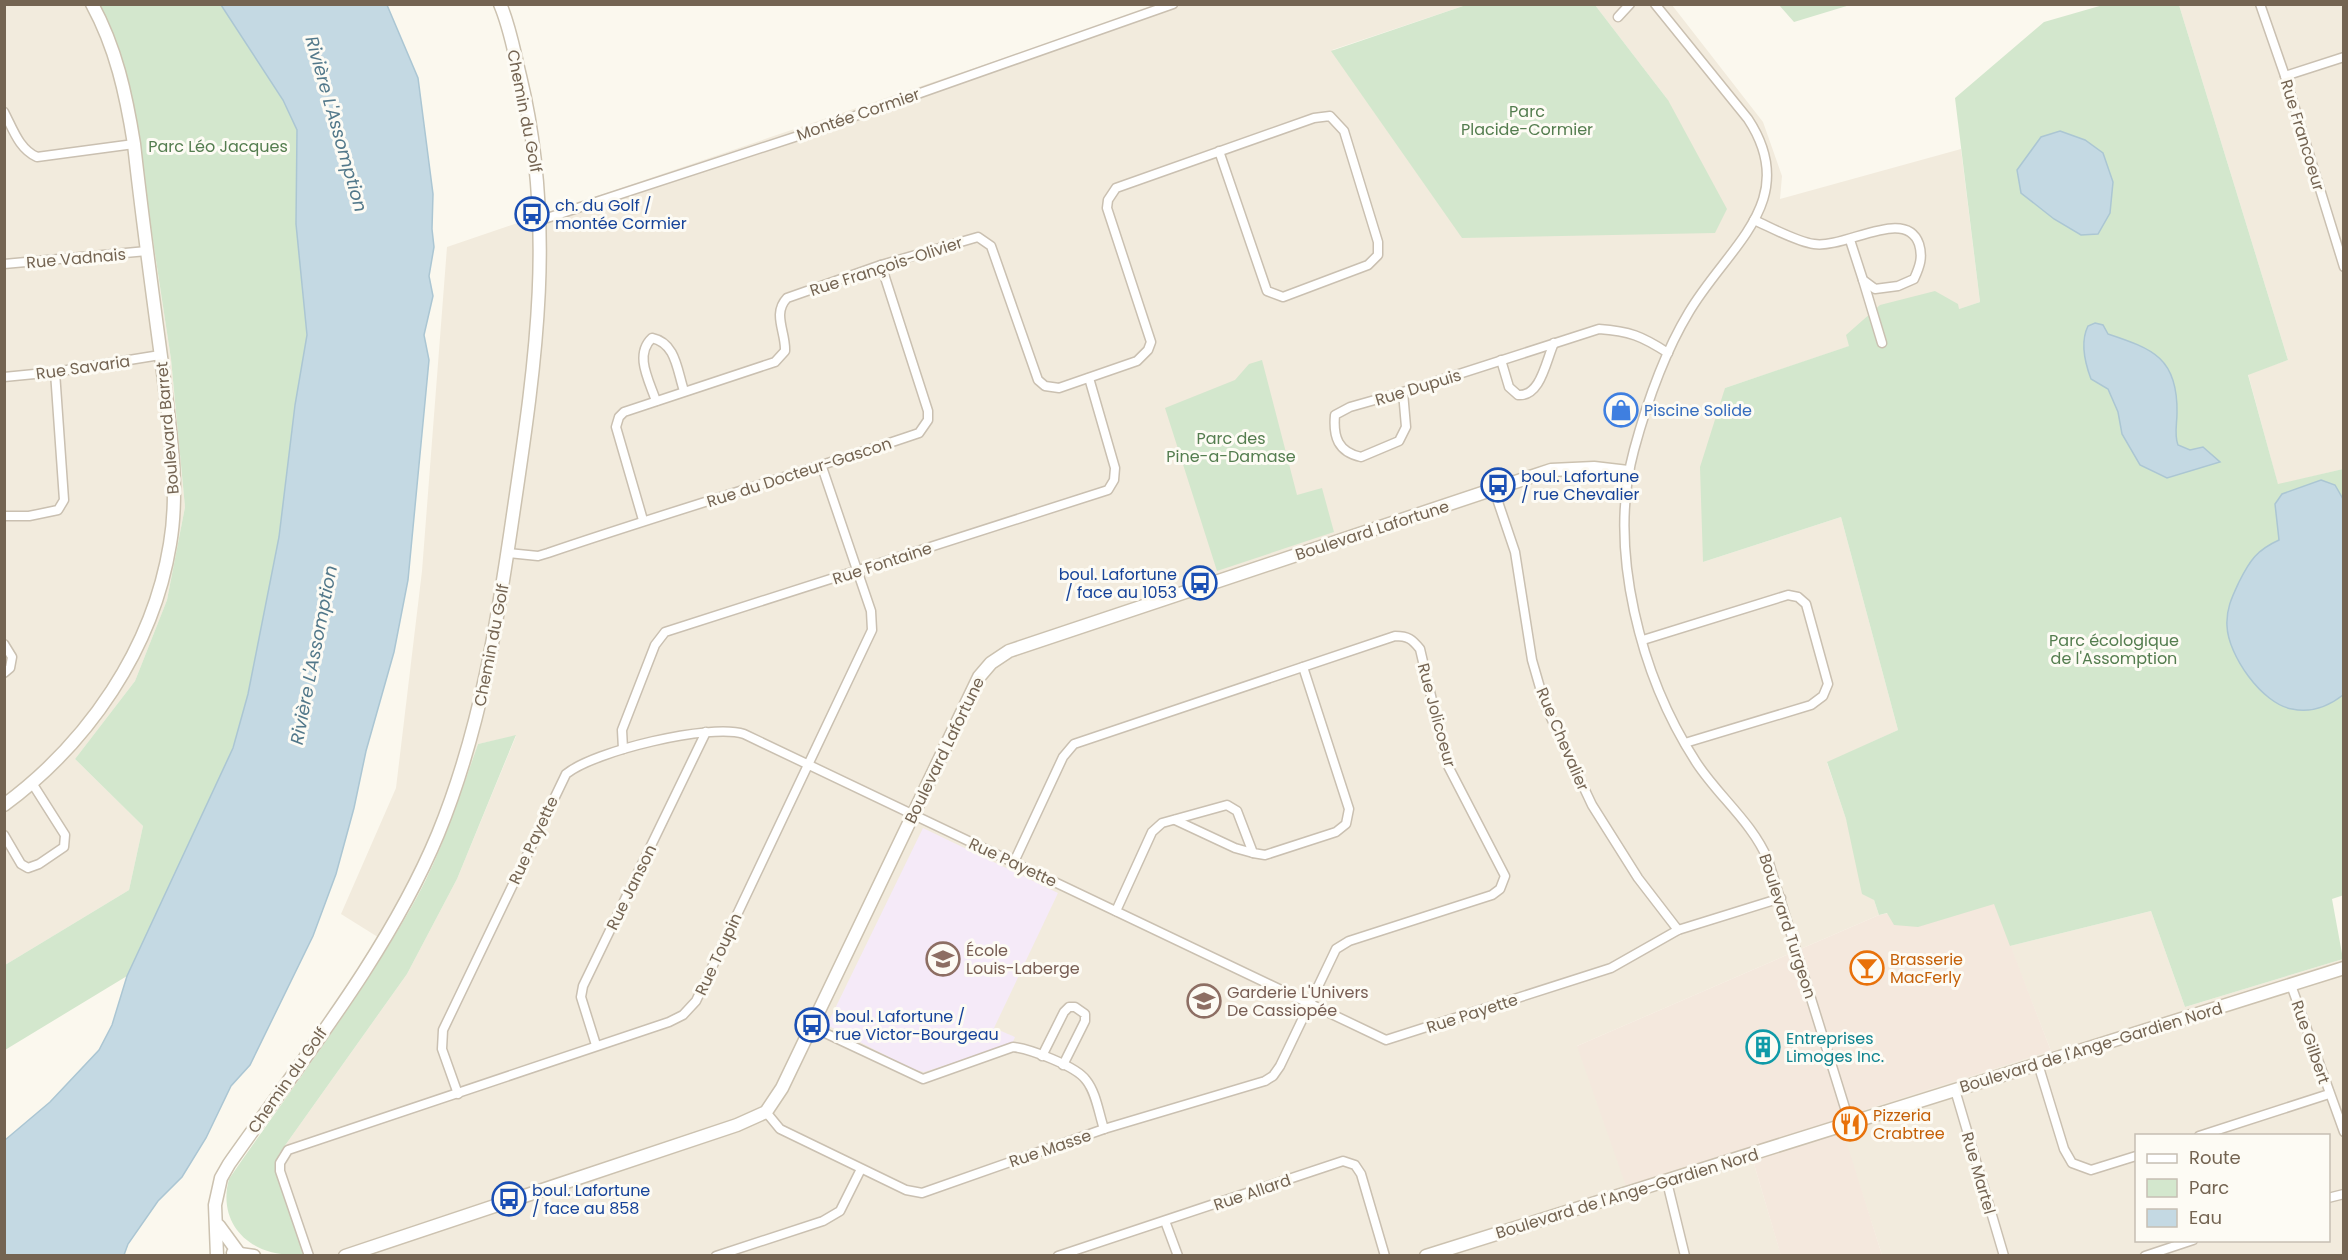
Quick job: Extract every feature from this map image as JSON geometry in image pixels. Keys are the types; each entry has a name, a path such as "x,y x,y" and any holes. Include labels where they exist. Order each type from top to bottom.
{"street":[{"name":"Boulevard Barret","path":"4,806 33,783 70,747 118,683 153,610 171,543 173,482 170,425 134,144 117,64 105,28 92,4"},
{"name":"Chemin du Golf","path":"218,1256 217,1193 229,1164 365,967 395,918 438,834 476,723 494,644 537,342 541,220 539,183 525,95 500,4"},
{"name":"Montée Cormier","path":"541,220 804,134 1173,4"},
{"path":"1618,17 1630,4"},
{"name":"Boulevard Turgeon","path":"1655,4 1761,139 1769,173 1764,201 1754,220 1689,311 1654,382 1628,472 1624,547 1643,640 1669,712 1685,743 1712,785 1760,841 1781,898 1850,1124"},
{"name":"Rue Francoeur","path":"2260,4 2285,76 2343,267"},
{"path":"2285,76 2343,57"},
{"path":"4,112 21,145 28,153 37,157 134,144"},
{"name":"Rue François-Olivier","path":"643,520 616,427 619,417 624,412 775,362 785,351 779,313 781,305 787,298 881,265 978,237 986,240 991,246 1038,380 1045,386 1059,388 1089,378 1137,361 1148,350 1151,342 1107,208 1108,200 1116,188 1219,150 1314,118 1330,116 1344,131 1378,242 1378,255 1368,265 1283,297 1267,291 1219,150"},
{"path":"1754,220 1813,244 1850,240 1890,226 1902,227 1917,239 1922,253 1914,279 1885,290 1875,289 1863,280"},
{"path":"1850,240 1882,343"},
{"name":"Rue Vadnais","path":"4,264 147,251"},
{"name":"Rue du Docteur-Gascon","path":"508,553 533,556 548,554 643,520 822,467 919,433 928,420 928,411 881,265"},
{"name":"Rue Dupuis","path":"1403,392 1404,434 1399,441 1361,457 1343,450 1336,440 1335,415 1350,407 1599,329 1624,331 1644,337 1668,353"},
{"path":"656,401 642,357 644,345 652,338 663,340 670,346 684,391"},
{"path":"1501,360 1509,387 1518,395 1526,396 1533,391 1539,381 1554,343"},
{"name":"Rue Savaria","path":"4,376 55,372 160,355"},
{"path":"4,516 29,516 58,510 64,500 55,372"},
{"name":"Rue Fontaine","path":"623,749 622,730 655,645 665,633 1108,490 1114,480 1115,468 1089,378"},
{"name":"Rue Toupin","path":"309,1256 280,1171 280,1163 288,1149 669,1022 683,1015 696,1001 872,630 871,611 822,467"},
{"name":"Boulevard Lafortune","path":"766,1112 782,1088 979,677 991,663 1009,651 1551,470 1594,468 1628,472"},
{"name":"Rue Chevalier","path":"1494,490 1515,552 1532,660 1545,705 1592,805 1638,878 1678,930"},
{"path":"1643,640 1788,595 1798,597 1806,604 1828,684 1823,696 1811,705 1685,743"},
{"name":"Rue Jolicoeur","path":"1014,862 1063,757 1074,744 1395,636 1413,639 1420,649 1447,764 1505,876 1500,889 1491,895 1342,944 1336,949 1309,1005"},
{"path":"4,644 12,657 9,668 4,673"},
{"path":"1174,820 1235,848 1265,855 1336,832 1349,818 1349,809 1304,667"},
{"name":"Rue Payette","path":"458,1094 442,1049 443,1030 560,783 575,767 623,749 706,732 734,731 1116,910 1309,1005 1386,1040 1611,968 1678,930 1781,898"},
{"name":"Rue Janson","path":"596,1045 581,997 583,986 706,732"},
{"path":"4,836 21,864 28,868 39,864 64,847 65,834 33,783"},
{"path":"1116,910 1152,832 1162,823 1223,806 1234,808 1252,853"},
{"name":"Boulevard de l'Ange-Gardien Nord","path":"1426,1256 2343,968"},
{"name":"Rue Gilbert","path":"2291,985 2343,1132"},
{"name":"Rue Masse","path":"766,1112 780,1129 906,1190 922,1193 1104,1129 1265,1082 1280,1066 1309,1005"},
{"path":"1042,1056 1064,1012 1069,1007 1082,1010 1085,1014 1085,1021 1063,1065"},
{"path":"810,1026 923,1079 1013,1047 1026,1048 1077,1072 1087,1080 1104,1129"},
{"path":"2038,1064 2057,1129 2072,1163 2091,1170 2135,1156"},
{"name":"Rue Martel","path":"1955,1090 2004,1256"},
{"path":"2205,1134 2329,1094"},
{"path":"345,1256 737,1125 766,1112"},
{"name":"Rue Allard","path":"1058,1256 1343,1161 1355,1165 1361,1174 1385,1256"},
{"path":"716,1256 823,1221 836,1214 861,1169"},
{"path":"1667,1182 1685,1256"},
{"path":"1166,1221 1178,1256"},
{"path":"217,1222 238,1252"},
{"path":"356,1256 411,1237 419,1231"},
{"path":"2145,1256 2187,1242"},
{"path":"223,1256 238,1252 254,1256"}],"shaded area":[{"path":"5,5 91,5 130,89 171,359 185,507 167,600 135,681 75,759 143,826 129,890 5,965"},
{"path":"1160,5 1466,5 1332,50 1668,100 1595,5 1672,5 1763,122 1782,176 1780,199 1961,149 1980,302 1725,388 1703,562 1841,517 1898,730 1827,763 1879,915 1577,1046 1749,1147 1781,1255 304,1255 277,1168 279,1154 407,974 457,879 516,736 478,744 453,818 418,895 389,944 341,914 396,788 422,571 447,247"},
{"path":"2179,5 2343,5 2343,469 2278,485 2248,374 2288,360"},
{"name":"École Louis-Laberge","path":"923,828 1058,893 994,1028 1015,1037 1012,1044 924,1072 912,1069 827,1025"},
{"path":"1990,892 2051,1051 1839,1118 1882,1255 1781,1256 1749,1147 1626,1186 1577,1046 1879,915"},
{"path":"2151,911 2185,1007 2343,959 2343,1255 1882,1255 1838,1118 2051,1051 2010,946"}],"green space":[{"name":"Parc Léo Jacques","path":"91,5 221,5 283,100 297,130 296,224 307,335 295,405 279,537 248,694 233,748 127,976 5,1050 5,965 129,890 143,826 75,759 135,681 167,600 185,507 171,359 130,89"},
{"name":"Parc Placide-Cormier","path":"1466,5 1595,5 1668,100 1727,209 1715,233 1462,238 1331,51"},
{"path":"1779,5 1850,5 1794,22"},
{"name":"Parc écologique de l'Assomption","path":"2103,5 2179,5 2288,360 2248,375 2278,484 2343,469 2344,895 2332,899 2343,959 2185,1007 2151,911 2010,946 1994,904 1918,927 1894,925 1887,913 1879,915 1874,900 1862,894 1846,819 1827,762 1898,730 1841,517 1703,562 1700,467 1725,388 1849,346 1846,335 1880,305 1935,291 1958,304 1959,309 1980,302 1955,98 2044,22"},
{"name":"Parc des Pine-a-Damase","path":"1262,360 1297,495 1322,488 1334,532 1217,571 1165,408 1235,380 1249,364"},
{"path":"516,735 457,879 407,974 279,1154 277,1168 303,1254 269,1251 255,1245 234,1225 228,1211 226,1196 229,1179 351,1005 417,897 443,841 478,744"}],"water":[{"name":"Rivière L'Assomption","path":"221,5 387,5 418,78 433,194 434,247 429,276 433,296 424,335 429,360 408,580 394,652 366,751 354,808 336,874 313,936 250,1065 231,1086 206,1138 182,1177 158,1201 128,1244 124,1255 5,1255 5,1140 50,1102 99,1050 112,1025 127,976 233,748 248,694 279,537 295,405 307,335 296,224 297,130 283,100"},
{"path":"2060,131 2085,140 2103,153 2113,182 2110,213 2098,234 2081,235 2054,219 2021,193 2017,170 2041,137"},
{"path":"2095,323 2103,325 2108,334 2138,345 2160,358 2173,380 2176,394 2178,445 2190,450 2203,447 2220,462 2167,478 2140,465 2122,434 2118,412 2108,389 2091,379 2089,373 2085,359 2084,339 2088,326"},
{"path":"2321,480 2335,485 2343,499 2343,695 2319,708 2299,710 2281,705 2269,698 2249,677 2233,650 2227,626 2227,614 2234,593 2251,562 2265,548 2279,540 2275,504 2282,494"}],"place":[{"name":"ch. du Golf / montée Cormier","path":"532,214"},
{"name":"Piscine Solide","path":"1621,410"},
{"name":"boul. Lafortune / rue Chevalier","path":"1498,485"},
{"name":"boul. Lafortune / face au 1053","path":"1200,583"},
{"name":"École Louis-Laberge","path":"943,959"},
{"name":"Brasserie MacFerly","path":"1867,968"},
{"name":"Garderie L'Univers De Cassiopée","path":"1204,1001"},
{"name":"boul. Lafortune / rue Victor-Bourgeau","path":"812,1025"},
{"name":"Entreprises Limoges Inc.","path":"1763,1047"},
{"name":"Pizzeria Crabtree","path":"1850,1124"},
{"name":"boul. Lafortune / face au 858","path":"509,1199"}]}
